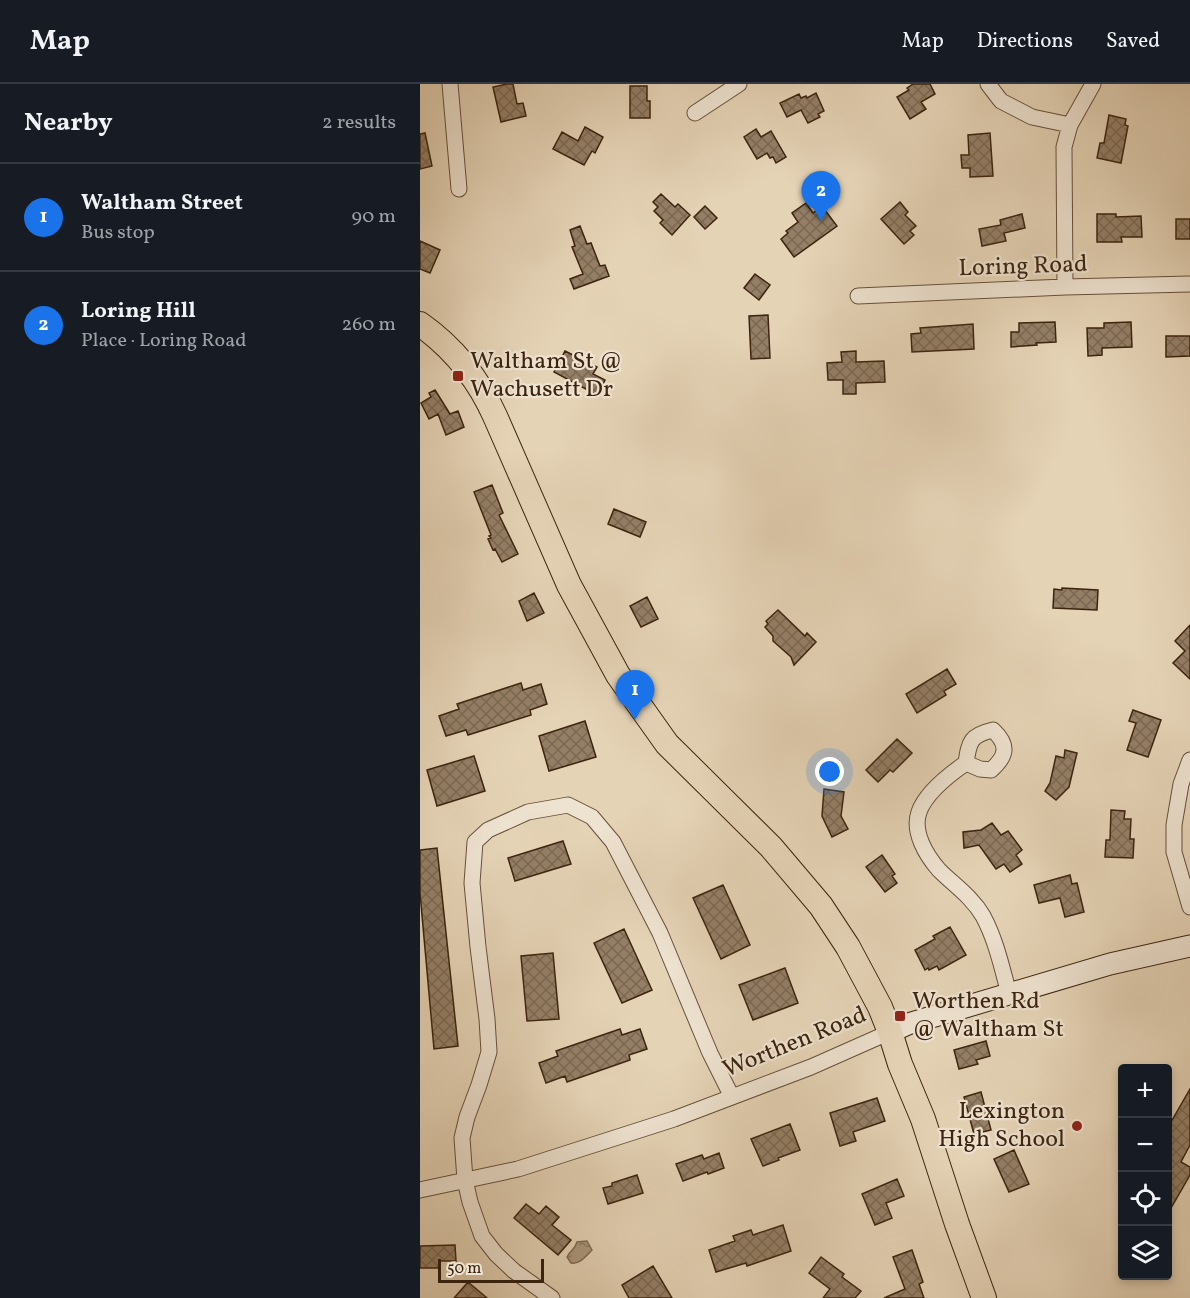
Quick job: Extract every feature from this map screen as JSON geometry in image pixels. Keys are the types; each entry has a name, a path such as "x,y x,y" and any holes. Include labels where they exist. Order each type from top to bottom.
{"main road":[{"path":"420,324 457,356 482,390 572,590 618,675 667,744 771,847 821,906 848,947 891,1032 900,1064 922,1119 984,1298"},
{"name":"Worthen Road","path":"891,1032 908,1024 1110,964 1190,946"}],"street":[{"path":"450,84 459,189"},
{"path":"694,113 740,84"},
{"path":"988,84 1001,101 1032,117 1070,125"},
{"path":"1065,287 1064,147 1070,125 1093,84"},
{"name":"Loring Road","path":"858,296 1190,284"},
{"path":"1190,760 1181,784 1174,825 1174,852 1190,907"},
{"path":"966,763 929,794 918,812 917,832 924,849 938,869 965,893 982,915 995,944 1009,994"},
{"path":"552,1298 514,1272 482,1236 465,1180 462,1138 489,1052 472,884 475,842 488,830 528,812 568,805 592,817 613,842 660,933 710,1053 732,1097"},
{"name":"Worthen Road","path":"420,1190 518,1169 674,1119 891,1032"}],"water":[{"path":"587,1241 592,1250 580,1261 571,1263 567,1257 577,1242"}],"building":[{"path":"513,84 517,104 523,103 526,116 501,122 493,87"},
{"path":"913,84 930,84 935,94 921,102 926,109 910,119 897,97 909,90 907,88"},
{"path":"630,86 647,86 650,118 630,118"},
{"path":"816,93 824,111 818,114 820,117 808,123 801,110 787,117 780,103 799,94 801,98 806,96 807,98"},
{"path":"1109,115 1126,119 1125,125 1128,126 1121,163 1097,158 1100,143 1104,143"},
{"path":"585,127 603,137 595,153 592,151 584,165 553,149 562,132 578,141"},
{"path":"756,129 761,137 771,131 786,157 776,163 767,153 757,159 744,137"},
{"path":"425,133 432,166 420,169 420,134"},
{"path":"990,133 993,176 970,177 970,168 962,168 961,155 969,155 968,135"},
{"path":"661,194 675,207 678,204 690,215 672,235 660,223 663,220 654,211 658,207 653,202"},
{"path":"900,202 908,212 905,215 916,226 910,231 914,235 904,244 881,219"},
{"path":"806,203 813,213 822,206 837,226 794,257 781,239 788,233 786,231 798,222 792,213"},
{"path":"705,206 717,218 705,229 694,217"},
{"path":"1022,214 1025,228 1004,233 1006,241 982,246 979,229 1001,225 1000,220"},
{"path":"1097,214 1116,214 1116,217 1141,216 1142,237 1121,237 1122,242 1097,242"},
{"path":"1176,219 1190,219 1190,239 1176,239"},
{"path":"580,226 587,244 591,243 600,266 605,265 609,276 574,289 570,279 583,274 572,247 575,246 570,230"},
{"path":"420,241 440,250 430,273 420,269"},
{"path":"755,274 770,285 759,300 744,288"},
{"path":"768,315 770,358 751,359 749,316"},
{"path":"1055,322 1056,342 1011,347 1011,332 1019,332 1019,323"},
{"path":"1131,322 1132,347 1102,348 1102,355 1088,356 1087,328 1104,328 1104,323"},
{"path":"973,324 974,349 912,352 911,334 921,333 920,328"},
{"path":"1166,336 1190,336 1190,356 1166,357"},
{"path":"565,351 597,367 593,374 605,380 597,395 554,372"},
{"path":"856,351 856,362 884,361 885,382 856,383 856,394 843,394 843,380 828,380 827,363 842,362 841,352"},
{"path":"435,390 450,414 458,411 464,427 446,435 438,414 429,419 421,403 431,397 429,393"},
{"path":"492,485 503,513 499,515 518,554 502,562 488,539 491,535 474,492"},
{"path":"614,509 646,522 640,537 608,524"},
{"path":"1062,588 1098,590 1097,610 1053,608 1054,589 1062,590"},
{"path":"534,593 544,613 527,621 519,601"},
{"path":"647,597 658,619 641,627 630,606"},
{"path":"778,610 805,636 807,633 816,642 794,665 791,657 773,641 773,636 765,627 768,624 766,621"},
{"path":"1190,625 1190,679 1173,663 1185,651 1175,641"},
{"path":"947,669 956,684 944,691 946,695 917,713 906,694"},
{"path":"521,683 523,690 541,684 547,704 530,710 531,715 468,735 466,730 446,736 439,716 459,709 457,704"},
{"path":"1133,710 1161,720 1148,757 1127,750 1136,723 1129,721"},
{"path":"585,721 596,757 549,771 539,736"},
{"path":"897,739 912,753 893,772 890,770 878,782 866,770"},
{"path":"1065,750 1077,753 1069,787 1056,800 1045,791 1050,783 1056,756 1064,758"},
{"path":"474,756 485,791 437,806 427,770"},
{"path":"824,789 844,792 841,816 848,829 832,837 822,816"},
{"path":"1111,810 1125,811 1124,819 1131,819 1130,839 1134,839 1133,858 1105,857 1106,840 1110,840"},
{"path":"992,823 1001,835 1008,831 1022,850 1016,855 1022,864 1010,872 1004,864 996,869 979,845 964,848 963,832 981,830"},
{"path":"563,841 571,864 515,881 508,858"},
{"path":"437,848 458,1046 434,1049 420,893 420,850"},
{"path":"882,855 895,874 892,876 897,883 885,892 866,867"},
{"path":"1070,875 1072,884 1077,883 1084,912 1065,917 1060,898 1039,903 1034,885"},
{"path":"723,885 750,945 721,959 693,898"},
{"path":"950,927 966,955 939,970 937,966 925,970 915,950 935,939 933,936"},
{"path":"624,929 652,990 622,1003 594,943"},
{"path":"553,953 559,1019 527,1021 521,956"},
{"path":"785,968 798,1003 753,1020 739,985"},
{"path":"620,1029 622,1035 640,1029 647,1049 629,1055 630,1060 567,1082 565,1076 546,1083 539,1063 558,1056 556,1051"},
{"path":"986,1041 990,1056 976,1060 978,1064 959,1069 954,1050"},
{"path":"1190,1089 1190,1145 1181,1162 1190,1167 1190,1175 1172,1206 1172,1172 1172,1120"},
{"path":"981,1092 991,1130 974,1134 964,1097"},
{"path":"877,1098 885,1121 853,1132 856,1141 840,1146 830,1113"},
{"path":"790,1124 800,1150 763,1166 751,1139"},
{"path":"1014,1150 1029,1184 1009,1192 994,1159"},
{"path":"719,1153 724,1168 683,1181 676,1164 702,1155 704,1159"},
{"path":"637,1175 643,1193 608,1204 603,1188"},
{"path":"897,1179 904,1196 886,1203 892,1218 875,1225 862,1194"},
{"path":"526,1204 539,1214 546,1206 559,1217 552,1225 571,1240 558,1255 514,1218"},
{"path":"783,1225 791,1251 747,1266 746,1263 716,1272 709,1250 735,1241 733,1236 751,1230 753,1235"},
{"path":"455,1245 456,1261 439,1261 440,1268 420,1268 420,1246"},
{"path":"912,1250 923,1282 919,1284 924,1298 884,1298 905,1289 893,1257"},
{"path":"821,1257 844,1274 842,1277 861,1291 855,1298 823,1298 830,1289 809,1273"},
{"path":"653,1266 672,1298 629,1298 622,1285"},
{"path":"468,1282 487,1298 454,1298"}],"place":[{"name":"Loring Hill","path":"821,221"},
{"name":"Waltham St @ Wachusett Dr","path":"458,376"},
{"name":"Waltham Street","path":"635,720"},
{"name":"Worthen Rd @ Waltham St","path":"900,1016"},
{"name":"Lexington High School","path":"1077,1126"}]}
